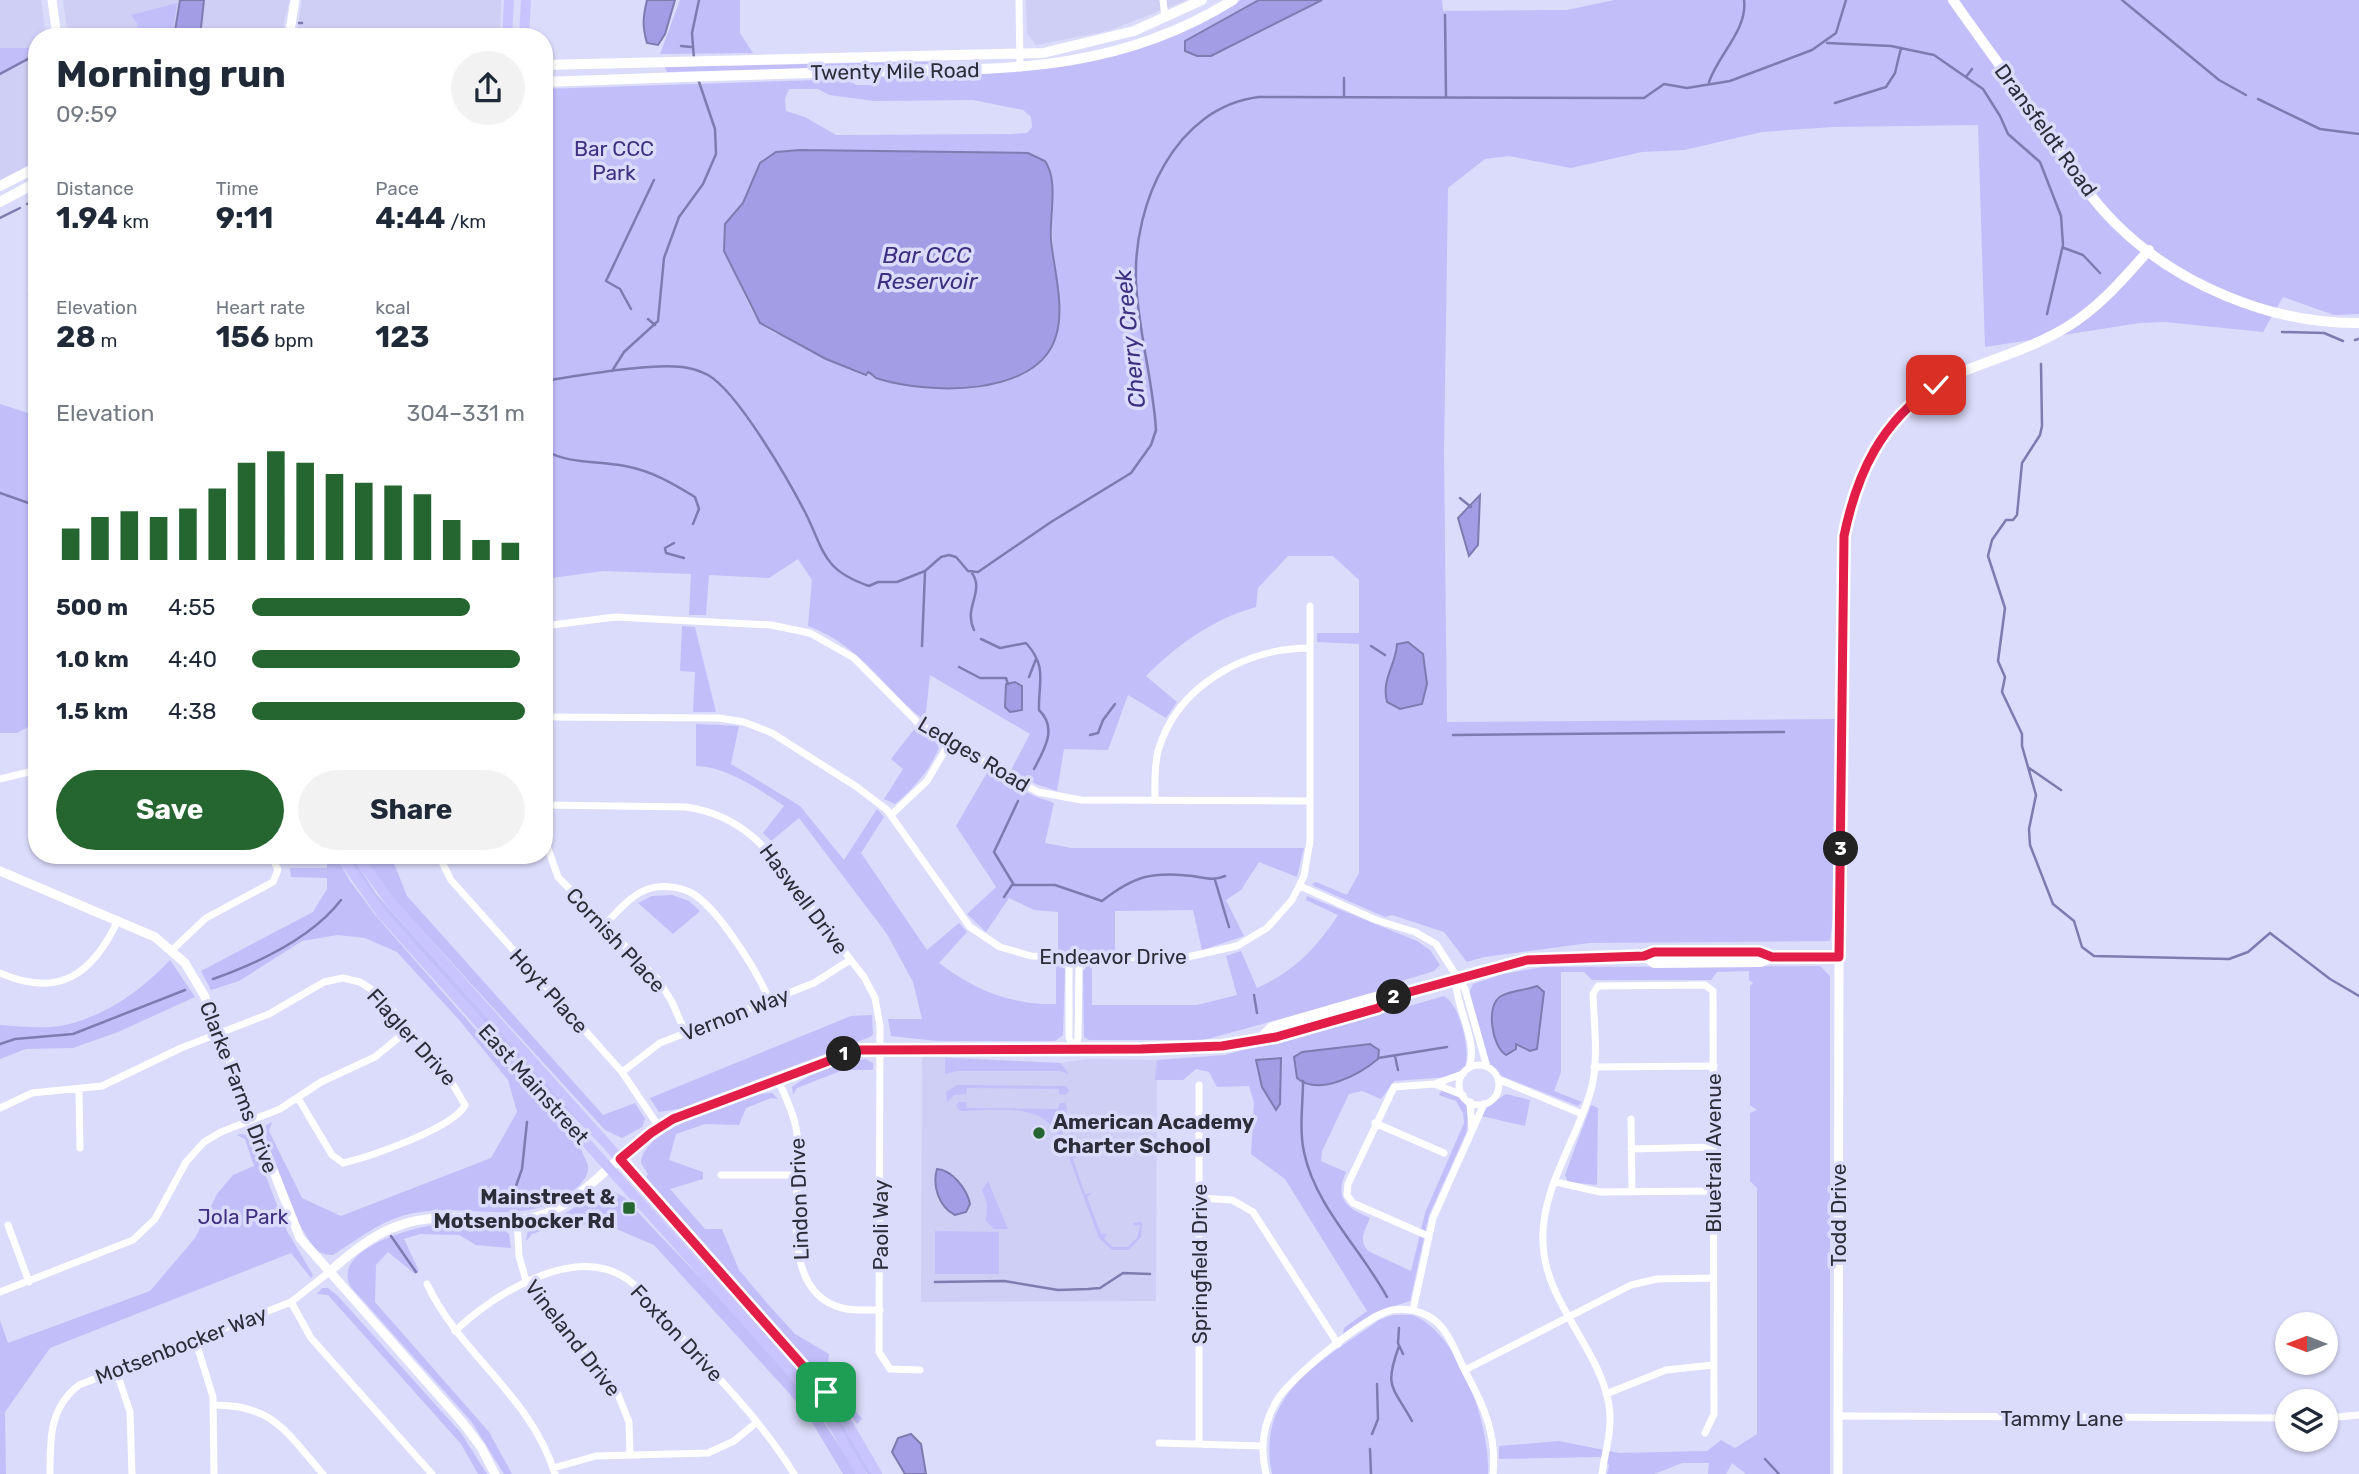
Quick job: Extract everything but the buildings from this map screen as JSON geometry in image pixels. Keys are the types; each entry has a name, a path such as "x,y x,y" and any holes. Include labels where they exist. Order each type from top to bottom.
{"main road":[{"path":"508,28 509,0"},
{"path":"524,28 526,0"},
{"name":"Twenty Mile Road","path":"553,65 1019,54 1085,45 1165,18 1202,0"},
{"name":"Twenty Mile Road","path":"553,82 1020,68 1092,58 1161,37 1233,0"},
{"name":"Dransfeldt Road","path":"1954,1 2096,200 2121,229 2198,282 2246,303 2312,322 2359,323"},
{"path":"1092,58 1099,51 1160,31 1165,18"},
{"path":"0,186 28,172"},
{"path":"0,202 28,187"},
{"path":"609,1168 659,1127 853,1051 880,1047 1201,1047 1276,1037 1378,1008 1395,996 1527,960 1644,956 1654,963 1761,962 1772,957 1839,957 1844,536 1860,474 1888,428 1929,390 1963,371 2024,349 2072,324 2106,298 2149,250"},
{"name":"East Mainstreet","path":"347,864 381,913 804,1386 836,1429 862,1474"},
{"name":"East Mainstreet","path":"363,864 392,904 814,1376 845,1419 877,1474"}],"street":[{"path":"52,0 56,28"},
{"path":"290,28 295,0"},
{"path":"1019,0 1020,68"},
{"path":"1163,0 1165,18"},
{"name":"Endeavor Drive","path":"553,717 719,718 744,722 793,745 857,787 891,815 957,912 977,933 1014,953 1039,957 1176,958 1230,948 1255,937 1272,923 1300,886 1310,849 1310,606"},
{"name":"Ledges Road","path":"553,625 604,617 771,625 802,631 828,640 854,659 906,713 950,742 1038,792 1052,797 1081,800 1310,801"},
{"path":"1155,800 1159,749 1170,721 1188,698 1214,678 1250,657 1282,649 1310,649"},
{"path":"891,815 928,781 950,742"},
{"path":"0,779 28,774"},
{"name":"Haswell Drive","path":"553,805 686,807 732,820 766,846 875,998 880,1019 880,1047"},
{"path":"172,950 202,921 273,882 278,870 275,864"},
{"name":"Hoyt Place","path":"443,864 456,887 622,1072 659,1127"},
{"name":"Cornish Place","path":"551,864 562,883 659,981 673,1002 685,1032"},
{"name":"Clarke Farms Drive","path":"0,871 150,934 172,950 195,977 298,1233 328,1273 469,1431 495,1474"},
{"path":"1300,886 1376,920 1420,934 1446,956 1456,979 1465,989 1487,1067 1498,1079 1513,1087 1582,1114"},
{"path":"603,926 634,896 648,889 667,887 688,891 706,905 756,971 769,1000"},
{"path":"0,973 32,984 68,979 98,957 118,920"},
{"name":"Todd Drive","path":"1838,1474 1839,957"},
{"path":"1074,958 1069,965 1069,1038 1075,1049"},
{"name":"Vernon Way","path":"622,1072 649,1049 685,1032 814,984 850,960"},
{"name":"Flagler Drive","path":"0,1108 26,1094 102,1086 181,1048 269,1014 324,982 343,978 373,989 442,1066 465,1105 460,1113 436,1127 343,1163 332,1154 299,1098"},
{"path":"1456,979 1455,993 1471,1050 1460,1086 1462,1095"},
{"name":"Bluetrail Avenue","path":"1594,1067 1595,987 1709,986 1714,994 1714,1414 1705,1433"},
{"path":"0,1292 133,1240 155,1219 194,1151 214,1136 299,1098 321,1082 382,1053 409,1029"},
{"name":"Paoli Way","path":"880,1047 879,1352 884,1364"},
{"path":"1602,1474 1610,1434 1606,1394 1552,1284 1544,1254 1544,1220 1592,1088 1594,1067 1714,1066"},
{"path":"1429,1236 1353,1203 1347,1195 1348,1184 1394,1087 1434,1084 1466,1070 1487,1067"},
{"name":"Lindon Drive","path":"778,1079 796,1128 798,1252 806,1280 824,1299 848,1309 880,1310"},
{"path":"1496,1095 1498,1079"},
{"path":"1434,1084 1462,1095 1470,1102 1484,1104"},
{"name":"Springfield Drive","path":"1199,1085 1199,1444"},
{"path":"1413,1310 1435,1214 1472,1130 1484,1104 1513,1087"},
{"path":"79,1090 80,1148"},
{"path":"1470,1102 1472,1130"},
{"path":"1631,1119 1632,1191"},
{"path":"1375,1123 1444,1153"},
{"path":"1631,1149 1714,1147"},
{"path":"328,1273 365,1241 408,1222 445,1217 517,1220 561,1207 609,1168"},
{"path":"721,1175 798,1175"},
{"path":"1556,1182 1589,1191 1713,1191"},
{"path":"1199,1198 1232,1200 1253,1212 1338,1344"},
{"name":"Vineland Drive","path":"517,1220 519,1256 527,1284 615,1387 629,1422 630,1455"},
{"path":"8,1225 29,1282"},
{"path":"788,1253 798,1252"},
{"name":"Foxton Drive","path":"455,1331 486,1305 557,1269 575,1266 599,1267 623,1277 637,1288 757,1422 794,1474"},
{"name":"Motsenbocker Way","path":"50,1474 50,1432 60,1405 79,1385 291,1302 328,1273"},
{"path":"1465,1370 1640,1282 1713,1278"},
{"path":"427,1284 439,1310 455,1331 522,1407 538,1433 554,1471 589,1457 708,1453 734,1441 757,1422"},
{"path":"291,1302 311,1338 432,1474"},
{"path":"1266,1474 1263,1446 1268,1419 1284,1388 1299,1372 1382,1314 1413,1310 1427,1315 1440,1325 1489,1419 1493,1443 1493,1474"},
{"path":"195,1339 210,1381 214,1405 214,1474"},
{"path":"877,1369 884,1364 895,1370 920,1370"},
{"path":"1606,1394 1666,1370 1713,1365"},
{"path":"116,1370 130,1412 132,1474"},
{"path":"214,1405 244,1406 267,1415 323,1474"},
{"path":"2338,1417 2359,1415"},
{"name":"Tammy Lane","path":"1838,1416 2275,1418"},
{"path":"1159,1443 1263,1446"}],"shaded area":[{"path":"0,0 41,0 45,28 28,28 28,48 0,48"},
{"path":"63,0 290,0 284,28 67,28"},
{"path":"302,0 501,0 500,28 297,28"},
{"path":"1026,0 1187,0 1108,31 1036,45 1027,34"},
{"path":"28,61 28,166 0,180 0,75"},
{"name":"American Academy Charter School","path":"925,1056 1060,1063 1088,1059 1157,1060 1156,1301 921,1302 922,1058"}],"green space":[{"path":"680,0 740,0 740,33 753,53 660,54"},
{"name":"Bar CCC Park","path":"1241,0 1442,0 1443,11 1567,10 1614,0 2359,0 2359,314 2334,315 2283,297 2263,332 2165,322 2140,323 1985,347 1978,125 1833,127 1762,132 1684,150 1642,152 1571,168 1509,156 1485,159 1448,188 1444,453 1447,722 1835,719 1836,896 1830,941 1589,943 1484,957 1467,962 1444,932 1392,915 1385,917 1312,884 1316,882 1347,895 1359,873 1359,644 1317,642 1317,633 1359,633 1359,580 1333,556 1288,556 1258,588 1256,607 1225,618 1171,653 1146,676 1177,702 1166,718 1128,695 1108,750 1064,749 1057,791 1036,784 1011,770 1030,734 930,675 925,721 858,656 827,634 808,626 812,580 798,559 769,578 709,575 706,615 689,615 691,574 603,571 553,578 553,89 848,79 856,85 871,85 879,76 976,74 1066,65 1110,57 1154,44 1197,25","holes":["789,89 818,89 829,95 874,101 973,100 1023,110 1031,117 1032,127 1027,133 1011,134 836,135 805,117 786,111 785,99","800,150 1028,153 1048,164 1058,330 1047,355 1029,371 1007,381 953,387 875,378 876,375 867,372 866,375 771,331 760,323 724,251 732,215 743,203 757,167"]},
{"path":"177,3 173,28 138,28 131,15"},
{"path":"0,48 28,48 28,61 0,75"},
{"path":"943,61 912,66 667,72 665,68 666,67"},
{"path":"0,404 28,413 28,727 17,733 0,733"},
{"path":"682,626 695,627 716,712 693,712 695,672 680,671"},
{"path":"696,724 739,726 731,764 800,806 844,860 877,809 884,817 861,853 927,950 959,923 967,932 939,963 980,988 1023,1002 1056,1004 1056,964 1065,969 1063,1035 1055,1041 937,1041 891,1036 888,1019 922,1019 913,982 887,934 799,818 771,841 763,833 784,806 753,786 720,770 696,766"},
{"path":"915,728 936,742 939,748 920,779 895,804 884,799 903,769 891,759"},
{"path":"988,771 1034,796 1054,803 1045,843 1071,848 1304,848 1297,877 1259,862 1241,890 1226,900 1244,936 1202,950 1193,910 1115,911 1115,952 1058,952 1058,912 1034,910 1009,898 986,932 967,914 996,887 956,826"},
{"path":"327,864 340,864 376,916 582,1151 588,1170 578,1187 550,1204 531,1209 512,1212 434,1211 402,1216 372,1230 333,1255 318,1251 310,1242 276,1170 266,1136 266,1125 272,1122 269,1131 302,1198 341,1216 491,1158 517,1112 508,1080 460,1021 397,952 365,938 337,935 302,941 239,981 211,990 201,971 313,912 327,889 327,878 291,877 290,868 327,868"},
{"path":"352,864 357,864 376,894 608,1152 518,1060 376,901"},
{"path":"369,864 394,864 407,896 603,1115 635,1103 645,1119 642,1127 622,1138 605,1130 390,895"},
{"path":"672,895 689,901 700,911 673,934 638,903 652,896"},
{"path":"1307,896 1417,941 1430,950 1440,965 1434,971 1379,988 1374,993 1204,1040 1089,1040 1084,1037 1083,971 1088,965 1092,969 1092,1005 1197,1005 1237,995 1226,956 1241,951 1257,988 1293,967 1330,927 1338,915 1306,900"},
{"path":"170,960 195,997 118,1032 73,1048 26,1049 0,1059 0,1025 52,1027 91,1017 134,992"},
{"path":"1820,966 1830,976 1830,1474 1746,1474 1732,1463 1726,1474 1708,1474 1709,1463 1682,1463 1654,1474 1607,1474 1609,1465 1600,1457 1499,1459 1499,1446 1559,1441 1619,1453 1707,1451 1721,1440 1735,1448 1757,1434 1757,1188 1750,1181 1750,1113 1757,1110 1750,1105 1750,986 1753,983 1749,980 1749,971 1717,972 1711,980 1592,980 1584,972 1561,972 1561,1072 1554,1091 1582,1102 1578,1106 1499,1075 1487,1061 1469,993 1473,984 1503,974 1543,967"},
{"path":"1444,996 1455,1009 1463,1030 1466,1052 1464,1069 1448,1077 1394,1081 1381,1099 1362,1091 1349,1094 1322,1151 1321,1161 1346,1172 1341,1189 1345,1201 1370,1218 1363,1239 1365,1247 1368,1251 1411,1271 1425,1213 1464,1123 1463,1113 1456,1101 1439,1095 1442,1090 1462,1100 1467,1110 1466,1133 1429,1215 1410,1301 1373,1313 1343,1334 1344,1328 1367,1311 1285,1179 1251,1154 1254,1103 1249,1086 1217,1087 1209,1072 1196,1069 1183,1080 1155,1080 1157,1060 1225,1055 1346,1020 1385,1013"},
{"path":"872,1015 873,1034 870,1037 679,1109 659,1112 650,1098 851,1016"},
{"path":"945,1058 1060,1063 1069,1074 1060,1071 957,1071 945,1074"},
{"path":"866,1059 873,1063 873,1070 843,1070 797,1088 793,1095 792,1087 809,1076 846,1062"},
{"path":"957,1085 1066,1086 1069,1091 1066,1095 1059,1094 1059,1089 967,1088 966,1094 954,1095 947,1102 946,1092"},
{"path":"772,1093 778,1099 771,1098 746,1108 739,1125 705,1124 676,1134 669,1160 703,1172 703,1179 670,1189 705,1229 722,1229 739,1270 795,1334 829,1354 827,1376 862,1419 857,1424 837,1394 646,1177 648,1174 641,1163 646,1150 671,1129 708,1112 759,1094"},
{"path":"1506,1094 1530,1100 1525,1126 1481,1116 1488,1106"},
{"path":"966,1102 967,1108 1058,1109 1060,1103 1065,1103 1067,1107 1062,1137 1041,1117 1015,1110 959,1111 956,1105"},
{"path":"1591,1105 1598,1108 1597,1185 1568,1182 1565,1175"},
{"path":"1071,1123 1077,1156 1073,1159 1085,1194 1092,1193 1087,1197 1101,1234 1107,1234 1104,1239 1113,1247 1127,1247 1137,1238 1140,1225 1134,1226 1133,1223 1142,1222 1141,1237 1129,1250 1112,1250 1099,1238 1068,1155"},
{"name":"Jola Park","path":"237,1135 247,1135 255,1148 287,1231 313,1275 311,1278 291,1253 50,1348 5,1412 6,1474 0,1474 0,1320 8,1343 150,1291 195,1238 217,1194 233,1175 254,1166 245,1139"},
{"path":"623,1174 810,1379 834,1411 872,1474 867,1474 815,1392"},
{"path":"988,1181 1008,1229 994,1229 986,1221 987,1204 982,1190"},
{"path":"602,1190 610,1190 624,1197 748,1329 806,1399 856,1474 843,1474 810,1419 789,1393 654,1245 607,1225 561,1224 532,1234 526,1241 528,1229 564,1214"},
{"path":"435,1225 505,1231 509,1234 511,1248 476,1245 459,1235 420,1234 404,1239 419,1271 415,1274 388,1252 376,1265 375,1302 489,1432 512,1474 504,1474 471,1421 350,1286 348,1273 352,1262 363,1252 392,1236"},
{"path":"935,1231 999,1232 999,1274 935,1274"},
{"path":"322,1288 328,1288 337,1295 461,1433 487,1474 478,1474 461,1444 328,1295 317,1294"},
{"path":"1393,1315 1412,1315 1429,1325 1444,1340 1469,1383 1484,1432 1488,1474 1272,1474 1269,1446 1274,1422 1284,1400 1298,1382 1316,1365 1379,1320"}],"water":[{"path":"180,0 204,0 201,28 175,28"},
{"path":"647,0 675,0 665,34 658,45 647,43 645,37"},
{"path":"1259,0 1322,0 1211,56 1197,56 1185,51 1185,41"},
{"name":"Bar CCC Reservoir","path":"776,152 1028,153 1045,161 1053,188 1051,240 1059,313 1056,336 1045,356 1028,371 1005,381 979,386 925,387 877,379 868,372 866,375 826,359 760,323 724,251 725,224 743,203 760,163"},
{"path":"1480,495 1478,545 1469,556 1458,518"},
{"path":"1408,642 1423,654 1427,684 1422,704 1400,709 1387,702 1386,686 1397,644"},
{"path":"1015,682 1022,686 1022,710 1010,712 1005,707 1006,684"},
{"path":"1537,986 1544,992 1537,1049 1530,1051 1516,1044 1516,1049 1506,1055 1497,1044 1492,1026 1496,1001 1505,994"},
{"path":"1370,1044 1379,1050 1378,1059 1350,1077 1316,1085 1297,1078 1294,1057 1302,1052"},
{"path":"1281,1058 1280,1104 1276,1110 1262,1087 1256,1060"},
{"path":"937,1169 948,1173 962,1187 970,1204 966,1212 955,1215 945,1207 935,1182"},
{"path":"911,1434 921,1444 926,1474 905,1474 892,1452 898,1438"}],"waterway":[{"path":"694,59 692,33 699,0"},
{"path":"1709,82 1737,32 1744,11 1744,0"},
{"name":"Cherry Creek","path":"553,380 658,366 688,368 708,375 734,399 762,438 806,514 827,559 842,573 869,586 878,582 897,582 925,571 941,557 949,555 956,557 968,571 978,572 1051,522 1131,473 1151,445 1156,430 1137,300 1137,251 1151,192 1165,164 1182,139 1204,119 1229,105 1259,97 1644,98 1664,84 1687,88 1730,81 1812,50 1836,33 1846,0"},
{"path":"2122,0 2219,80 2246,95"},
{"path":"1445,15 1446,96"},
{"path":"1827,43 1891,46 1934,55 1983,89 2008,134 2040,162 2061,216 2063,245 2047,314"},
{"path":"681,46 691,47"},
{"path":"1835,103 1886,87 1895,73 1901,48"},
{"path":"0,74 28,59"},
{"path":"1966,77 1972,69"},
{"path":"1344,78 1344,96"},
{"path":"612,371 624,352 658,321 664,258 679,217 703,184 716,154 715,129 698,79"},
{"path":"2258,99 2320,129 2359,134"},
{"path":"631,309 620,289 606,281 654,180"},
{"path":"0,218 20,208"},
{"path":"2064,248 2083,255 2100,273"},
{"path":"648,319 655,325"},
{"path":"2282,332 2324,333 2343,341"},
{"path":"2355,340 2359,339"},
{"path":"2041,364 2040,435 2022,463 2017,515 2013,520 2006,520 1992,540 1988,556 2005,608 1998,661 2005,677 2002,692 2022,734 2022,746 2036,795 2029,829 2030,845 2053,904 2074,921 2082,947 2094,956 2229,959 2248,952 2270,933 2330,979 2359,996"},
{"path":"553,454 635,468 662,478 695,497 699,509 693,524"},
{"name":"Cherry Creek","path":"0,493 28,503"},
{"path":"1460,498 1471,507"},
{"path":"674,543 665,548 666,553 684,558"},
{"path":"922,646 925,572"},
{"path":"972,573 976,587 971,614 974,630"},
{"path":"981,639 1000,648 1026,643 1037,660 1040,668 1039,710 1048,724 1048,732 1045,747 1034,769"},
{"path":"1371,646 1385,655"},
{"path":"1029,677 1036,659"},
{"path":"959,667 980,678 1006,678 1008,684"},
{"path":"1090,735 1098,733 1103,720 1115,704"},
{"path":"1453,735 1784,732"},
{"path":"2029,768 2061,790"},
{"path":"1018,801 994,852 1014,885 1055,885 1102,901 1124,886 1144,877 1166,874 1209,879 1225,876"},
{"path":"1215,880 1229,927"},
{"path":"1004,897 1012,885"},
{"path":"213,979 283,948 315,927 341,900"},
{"path":"0,1044 15,1039 73,1034 185,990"},
{"path":"1254,995 1257,1013"},
{"path":"1378,1058 1447,1047"},
{"path":"1395,1056 1398,1070"},
{"path":"1303,1081 1302,1134 1310,1172 1328,1209 1387,1297"},
{"path":"511,1200 522,1169 527,1122"},
{"path":"391,1236 416,1272"},
{"path":"935,1282 1004,1281 1058,1290 1088,1289 1100,1288 1123,1273 1150,1274"},
{"path":"1399,1328 1398,1343 1403,1354"},
{"path":"1399,1346 1392,1370 1392,1386 1412,1421"},
{"path":"1372,1434 1378,1419 1377,1384"},
{"path":"1370,1449 1371,1474"},
{"path":"1765,1459 1779,1474"}],"place":[{"name":"American Academy Charter School","path":"1039,1133"},
{"name":"Mainstreet & Motsenbocker Rd","path":"629,1208"}],"route":[{"path":"826,1392 620,1159 663,1124 839,1056 864,1049 1141,1049 1228,1045 1262,1037 1276,1037 1378,1008 1395,996 1527,960 1644,956 1654,952 1759,952 1772,957 1839,957 1844,536 1860,474 1873,450 1888,428 1936,385"}]}
